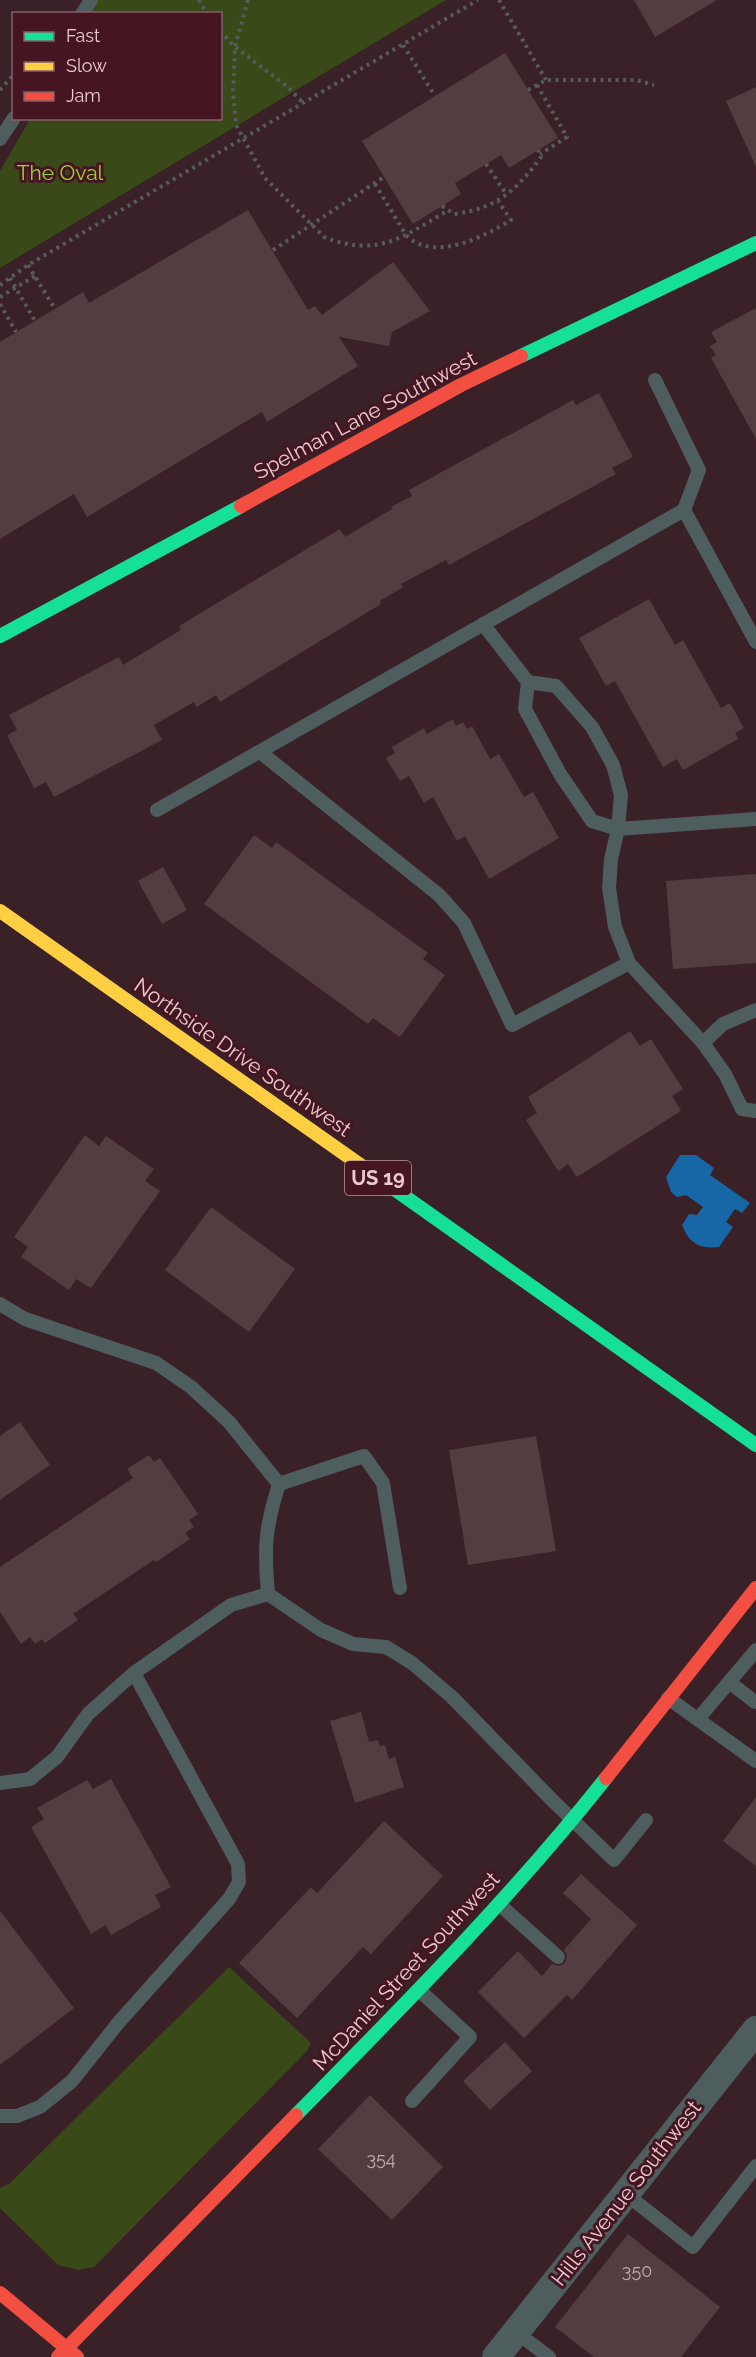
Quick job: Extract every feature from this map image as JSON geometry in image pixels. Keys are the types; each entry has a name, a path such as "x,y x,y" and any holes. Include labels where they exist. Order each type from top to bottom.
{"street":[{"name":"Spelman Lane Southwest","path":"0,636 461,385 756,243"},
{"name":"Northside Drive Southwest","path":"0,911 756,1445"},
{"name":"McDaniel Street Southwest","path":"68,2354 500,1904 573,1819 756,1588"},
{"name":"Hills Avenue Southwest","path":"496,2357 756,2030"},
{"path":"0,2293 68,2354"}],"lane":[{"path":"0,139 13,120"},
{"path":"158,810 684,510 699,470 655,380"},
{"path":"684,510 756,642"},
{"path":"483,624 528,682 525,710 560,774 592,820 618,829 756,819"},
{"path":"528,682 556,686 592,727 613,765 621,795 609,888 615,927 629,963 703,1043 725,1074 742,1109 756,1111"},
{"path":"260,752 439,895 464,923 512,1025 629,963"},
{"path":"703,1043 723,1024 756,1010"},
{"path":"0,1304 25,1319 156,1363 191,1387 229,1422 279,1484"},
{"path":"279,1484 364,1456 383,1483 400,1588"},
{"path":"268,1594 265,1554 268,1519 279,1484"},
{"path":"0,1783 30,1779 57,1757 88,1714 134,1673 231,1605 268,1594"},
{"path":"268,1594 321,1630 353,1644 386,1647 412,1663 452,1697 614,1860 646,1820"},
{"path":"698,1719 755,1655"},
{"path":"0,2115 17,2116 40,2107 72,2081 118,2022 229,1899 239,1882 238,1864 134,1673"},
{"path":"729,1682 755,1702"},
{"path":"668,1698 756,1761"},
{"path":"500,1904 558,1957"},
{"path":"412,2101 470,2037 419,1990"},
{"path":"626,2194 693,2247 756,2166"},
{"path":"516,2332 549,2357"}],"path":[{"path":"248,0 235,47 233,93 236,125 265,178 324,237 335,241 365,246 383,245 406,235 447,211"},
{"path":"0,285 28,265 478,0"},
{"path":"499,0 546,80"},
{"path":"222,33 235,47 288,87 304,104"},
{"path":"403,45 435,96"},
{"path":"0,91 12,76"},
{"path":"528,90 546,80 636,80 654,85"},
{"path":"442,206 454,214 468,213 498,201 530,172 541,157 539,152 567,137 537,85"},
{"path":"486,164 507,195"},
{"path":"273,250 384,177"},
{"path":"375,184 406,235 412,242 427,245 452,246 472,241 511,220 498,201"},
{"path":"28,265 55,309"},
{"path":"0,297 35,276"},
{"path":"10,278 35,321"},
{"path":"0,304 16,332"}],"green space":[{"name":"The Oval","path":"97,0 446,0 0,268 0,171 29,120 222,120 222,12 89,12"},
{"path":"229,1967 311,2043 307,2051 94,2267 78,2270 58,2265 0,2208 0,2188 10,2183"}],"water":[{"path":"680,1155 696,1155 714,1168 710,1175 750,1203 742,1213 735,1209 726,1222 733,1227 719,1247 696,1244 688,1237 682,1225 689,1214 697,1215 703,1207 686,1195 677,1197 671,1192 666,1177"}],"building":[{"path":"634,0 717,0 655,37"},
{"path":"505,53 558,138 509,168 501,155 455,183 461,194 413,224 362,141"},
{"path":"756,87 756,167 726,101"},
{"path":"248,210 308,310 315,306 322,315 393,262 430,311 392,332 389,346 339,337 358,366 267,422 262,412 87,517 74,494 0,539 0,342 83,292 89,303"},
{"path":"756,308 756,439 711,358 716,355 710,346 717,342 711,332"},
{"path":"599,393 633,457 612,468 616,474 449,565 446,560 401,584 403,587 380,601 381,604 220,702 216,695 197,707 194,702 154,725 162,740 54,797 46,782 34,788 7,735 17,730 9,715 119,657 123,665 181,630 179,626 340,529 345,537 412,496 409,490 573,400 576,405"},
{"path":"649,599 675,645 683,640 721,708 730,703 744,728 735,733 738,739 683,770 677,759 663,767 615,681 606,686 579,638"},
{"path":"453,719 456,726 463,722 467,729 472,726 490,759 499,754 524,797 533,792 559,838 489,879 465,836 457,841 433,797 424,803 409,776 400,781 386,758 395,753 392,747 424,728 427,734"},
{"path":"254,835 272,848 276,842 428,953 423,959 445,975 400,1037 373,1018 368,1024 204,904"},
{"path":"163,867 187,910 162,924 138,881"},
{"path":"756,874 756,963 673,969 666,881"},
{"path":"630,1031 640,1046 651,1039 683,1089 672,1096 681,1111 577,1177 568,1164 558,1171 526,1120 537,1113 528,1097"},
{"path":"85,1135 99,1146 106,1136 154,1169 145,1181 160,1191 91,1288 76,1279 69,1290 21,1257 28,1247 14,1237"},
{"path":"211,1207 295,1269 249,1332 165,1270"},
{"path":"20,1422 50,1465 0,1500 0,1436"},
{"path":"536,1436 556,1551 468,1565 449,1450"},
{"path":"149,1455 154,1462 160,1458 198,1514 189,1520 194,1527 185,1533 190,1539 73,1614 78,1620 45,1643 42,1639 35,1644 30,1637 21,1644 0,1612 0,1567 133,1478 127,1469"},
{"path":"361,1712 369,1742 378,1740 380,1746 385,1745 389,1759 395,1757 404,1787 355,1803 330,1721"},
{"path":"111,1779 171,1887 155,1895 161,1907 111,1935 106,1925 91,1934 31,1827 44,1819 37,1808 87,1780 93,1789"},
{"path":"756,1797 756,1866 723,1841"},
{"path":"384,1821 443,1876 371,1954 363,1947 297,2018 239,1963 311,1887 317,1893"},
{"path":"581,1874 637,1925 572,2000 567,1995 524,2038 478,1992 518,1951 542,1976 552,1964 560,1966 565,1963 567,1955 564,1950 591,1919 563,1893"},
{"path":"0,1911 74,2008 0,2065"},
{"path":"505,2042 532,2071 490,2110 463,2081"},
{"path":"370,2095 443,2167 392,2220 318,2149"},
{"path":"628,2234 720,2307 681,2357 594,2357 555,2327"}],"traffic: fast":[{"path":"521,356 756,243"},
{"path":"0,636 241,506"},
{"path":"373,1174 756,1445"},
{"path":"296,2115 494,1909 606,1778"}],"traffic: slow":[{"path":"0,911 373,1174"}],"traffic: jam":[{"path":"241,506 461,385 521,356"},
{"path":"606,1778 756,1588"},
{"path":"58,2357 296,2115"},
{"path":"0,2293 77,2357"}]}
